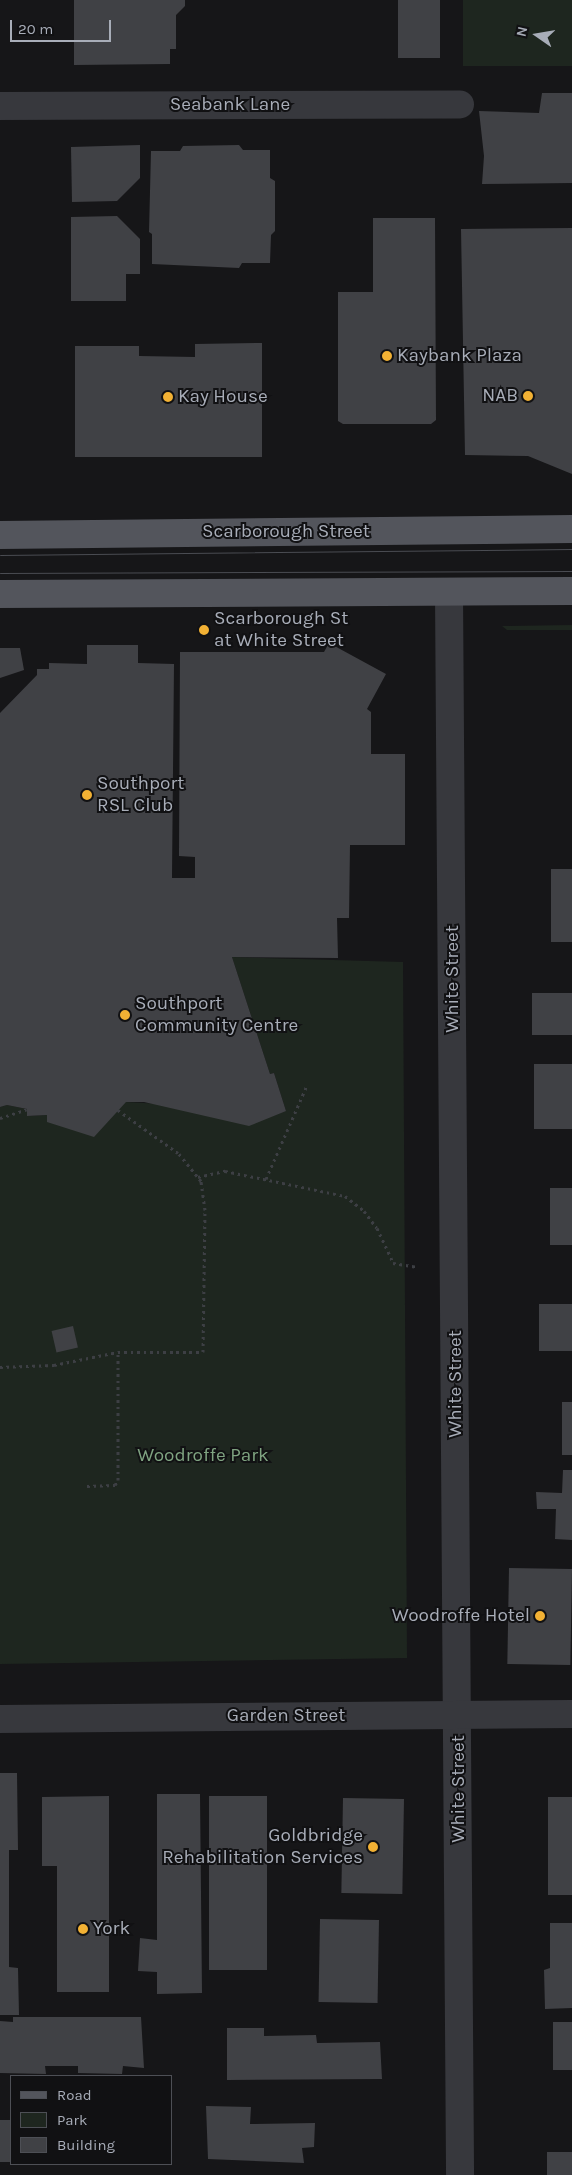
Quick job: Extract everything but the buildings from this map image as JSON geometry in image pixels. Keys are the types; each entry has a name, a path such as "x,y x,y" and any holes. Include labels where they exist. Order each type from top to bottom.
{"main road":[{"name":"Scarborough Street","path":"0,535 572,529"},
{"path":"0,594 572,591"}],"street":[{"name":"Seabank Lane","path":"0,106 460,104"},
{"name":"White Street","path":"450,593 459,1715 460,2175"},
{"name":"Garden Street","path":"0,1719 572,1714"}],"path":[{"path":"266,1179 307,1085"},
{"path":"0,1118 27,1109"},
{"path":"0,1367 54,1365 118,1352 202,1352 205,1195 197,1177 178,1154 118,1110"},
{"path":"197,1177 225,1171 345,1196 364,1211 377,1228 393,1263 418,1267"},
{"path":"87,1486 115,1485 118,1480 118,1352"}],"green space":[{"path":"463,0 572,0 572,66 463,66"},
{"path":"572,625 572,630 507,630 502,626"},
{"name":"Woodroffe Park","path":"232,957 403,962 407,1658 0,1664 0,1107 7,1105 27,1109 27,1116 47,1115 47,1122 126,1102 286,1111 274,1073 270,1074"}],"tram line":[{"path":"0,555 572,549"},
{"path":"0,573 572,571"}],"place":[{"name":"Kaybank Plaza","path":"387,356"},
{"name":"NAB","path":"528,396"},
{"name":"Kay House","path":"168,397"},
{"name":"Scarborough St at White Street","path":"204,630"},
{"name":"Southport RSL Club","path":"87,795"},
{"name":"Southport Community Centre","path":"125,1015"},
{"name":"Woodroffe Hotel","path":"540,1616"},
{"name":"Goldbridge Rehabilitation Services","path":"373,1847"},
{"name":"York","path":"83,1929"}]}
